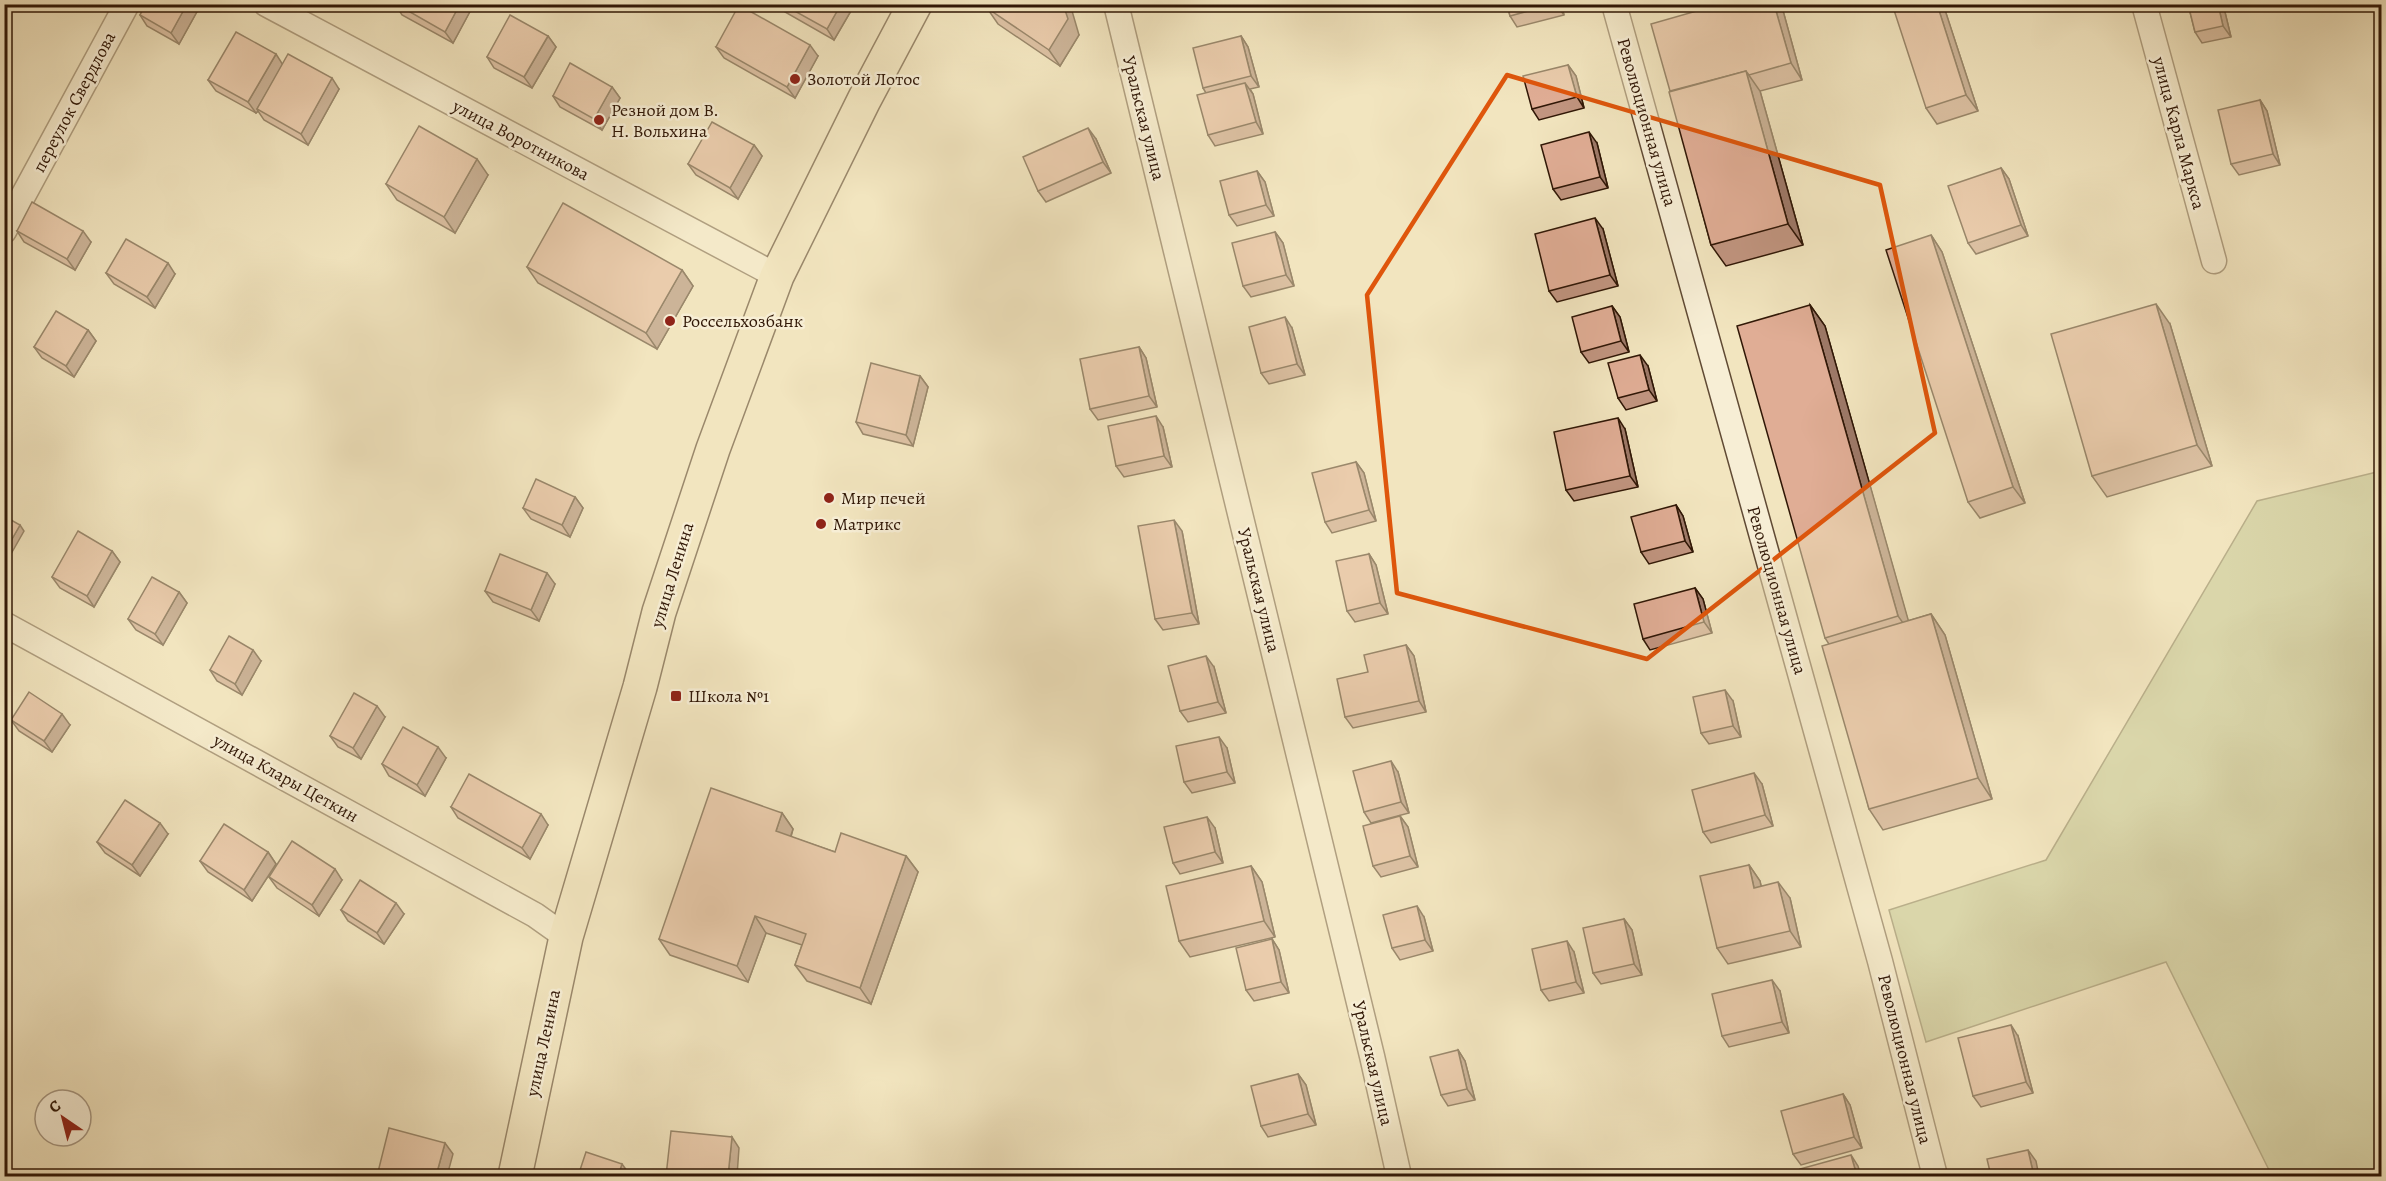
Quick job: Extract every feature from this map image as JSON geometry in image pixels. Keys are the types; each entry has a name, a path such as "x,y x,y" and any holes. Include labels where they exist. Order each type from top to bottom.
{"main road":[{"name":"улица Ленина","path":"515,1176 566,937 640,687 658,612 713,449 777,276 864,100 915,4"}],"street":[{"name":"переулок Свердлова","path":"4,231 127,4"},
{"name":"улица Воротникова","path":"266,4 777,276"},
{"name":"Уральская улица","path":"1116,4 1372,1056 1399,1176"},
{"name":"Революционная улица","path":"1614,4 1880,960 1935,1176"},
{"name":"улица Карла Маркса","path":"2144,4 2214,261"},
{"name":"улица Клары Цеткин","path":"4,624 535,915 566,937"}],"highlighted area":[{"path":"1507,75 1880,185 1935,433 1647,659 1397,593 1367,295"}],"green space":[{"path":"2381,471 2381,1176 2272,1176 2166,962 1926,1042 1889,910 2046,860 2257,501"}],"building":[{"path":"146,4 187,4 171,33 140,15"},
{"path":"396,4 460,4 445,32"},
{"path":"782,4 841,4 827,29"},
{"path":"989,4 1063,4 1068,19 1049,50 987,8"},
{"path":"1507,4 1554,4 1510,16"},
{"path":"1721,4 1774,4 1791,63 1749,75 1746,71 1670,91 1651,24"},
{"path":"1892,4 1937,4 1966,95 1926,108"},
{"path":"2188,4 2218,4 2223,26 2195,32"},
{"path":"739,5 810,45 787,87 716,47"},
{"path":"510,15 548,36 524,77 487,57"},
{"path":"236,32 276,54 248,102 208,80"},
{"path":"1241,36 1251,76 1203,88 1193,48"},
{"path":"288,54 332,78 301,134 257,109"},
{"path":"570,63 612,87 594,119 553,96"},
{"path":"1568,65 1577,97 1532,109 1523,76"},
{"path":"1746,71 1788,224 1711,245 1669,92"},
{"path":"1245,83 1256,122 1208,135 1197,95"},
{"path":"2260,100 2273,154 2231,164 2218,110"},
{"path":"712,122 754,145 730,188 688,164"},
{"path":"419,126 477,159 444,217 386,184"},
{"path":"1088,128 1103,162 1038,191 1023,157"},
{"path":"1589,132 1600,177 1553,189 1541,145"},
{"path":"2001,168 2021,225 1968,243 1948,186"},
{"path":"1257,171 1266,205 1229,215 1220,181"},
{"path":"32,202 83,231 67,259 17,231"},
{"path":"563,203 682,270 646,333 527,267"},
{"path":"1595,218 1610,275 1549,291 1535,234"},
{"path":"1275,232 1286,275 1243,286 1232,243"},
{"path":"1931,235 2013,487 1968,502 1886,250"},
{"path":"126,239 168,263 147,297 106,273"},
{"path":"2156,304 2197,445 2092,476 2051,334"},
{"path":"1810,305 1898,616 1825,638 1737,326"},
{"path":"1612,306 1621,341 1581,352 1572,317"},
{"path":"56,311 88,330 66,366 34,347"},
{"path":"1285,317 1297,364 1261,373 1249,327"},
{"path":"1139,347 1149,396 1090,409 1080,359"},
{"path":"1640,355 1649,390 1618,398 1608,363"},
{"path":"871,363 920,376 906,435 856,422"},
{"path":"1156,416 1164,456 1116,466 1108,426"},
{"path":"1618,418 1630,476 1566,490 1554,432"},
{"path":"1356,462 1369,510 1325,522 1312,473"},
{"path":"536,479 575,497 562,525 523,508"},
{"path":"1676,505 1685,541 1641,552 1631,517"},
{"path":"4,516 20,525 4,553"},
{"path":"1174,520 1192,613 1155,619 1138,526"},
{"path":"78,531 112,551 87,596 52,577"},
{"path":"500,554 547,573 531,610 485,591"},
{"path":"1369,554 1380,603 1347,611 1336,561"},
{"path":"152,577 179,592 155,634 128,619"},
{"path":"1695,588 1704,622 1643,639 1634,604"},
{"path":"1931,614 1978,778 1869,809 1822,646"},
{"path":"229,636 253,650 235,684 210,670"},
{"path":"1406,645 1419,701 1345,717 1337,679 1368,672 1364,655"},
{"path":"1206,656 1218,702 1180,711 1168,666"},
{"path":"1725,690 1733,726 1701,733 1693,697"},
{"path":"29,692 62,714 44,741 11,720"},
{"path":"354,693 377,706 353,748 330,736"},
{"path":"403,727 438,747 417,785 382,764"},
{"path":"1219,737 1227,772 1184,782 1176,746"},
{"path":"1391,761 1401,802 1364,812 1353,771"},
{"path":"1754,773 1765,815 1703,832 1692,790"},
{"path":"469,774 541,814 522,848 451,807"},
{"path":"711,788 782,813 776,831 835,852 841,833 906,856 860,988 795,965 806,934 755,916 737,966 659,939"},
{"path":"125,800 160,823 132,865 97,842"},
{"path":"1400,816 1410,856 1373,866 1363,826"},
{"path":"1207,817 1215,852 1173,863 1164,827"},
{"path":"224,824 268,852 244,890 200,861"},
{"path":"292,841 335,869 312,905 269,877"},
{"path":"1749,865 1754,888 1778,882 1790,931 1717,948 1700,876"},
{"path":"1251,866 1264,921 1179,941 1166,886"},
{"path":"360,880 396,903 377,933 341,910"},
{"path":"1417,906 1425,940 1392,948 1383,915"},
{"path":"1624,919 1634,964 1593,973 1583,928"},
{"path":"1272,939 1281,982 1246,990 1236,948"},
{"path":"1567,941 1576,982 1541,990 1532,949"},
{"path":"1772,980 1782,1022 1722,1036 1712,994"},
{"path":"2011,1025 2026,1082 1973,1096 1958,1038"},
{"path":"1458,1050 1467,1089 1441,1095 1430,1057"},
{"path":"1298,1074 1308,1114 1261,1126 1251,1086"},
{"path":"1843,1094 1854,1137 1793,1154 1781,1111"},
{"path":"389,1128 445,1143 436,1176 377,1176"},
{"path":"671,1131 732,1137 728,1176 666,1176"},
{"path":"2028,1150 2034,1176 1991,1176 1987,1159"},
{"path":"586,1152 622,1164 618,1176 578,1176"},
{"path":"1851,1155 1857,1176 1802,1176 1800,1169"}],"place":[{"name":"Золотой Лотос","path":"795,79"},
{"name":"Резной дом В. Н. Вольхина","path":"599,120"},
{"name":"Россельхозбанк","path":"670,321"},
{"name":"Мир печей","path":"829,498"},
{"name":"Матрикс","path":"821,524"},
{"name":"Школа №1","path":"676,696"}]}
